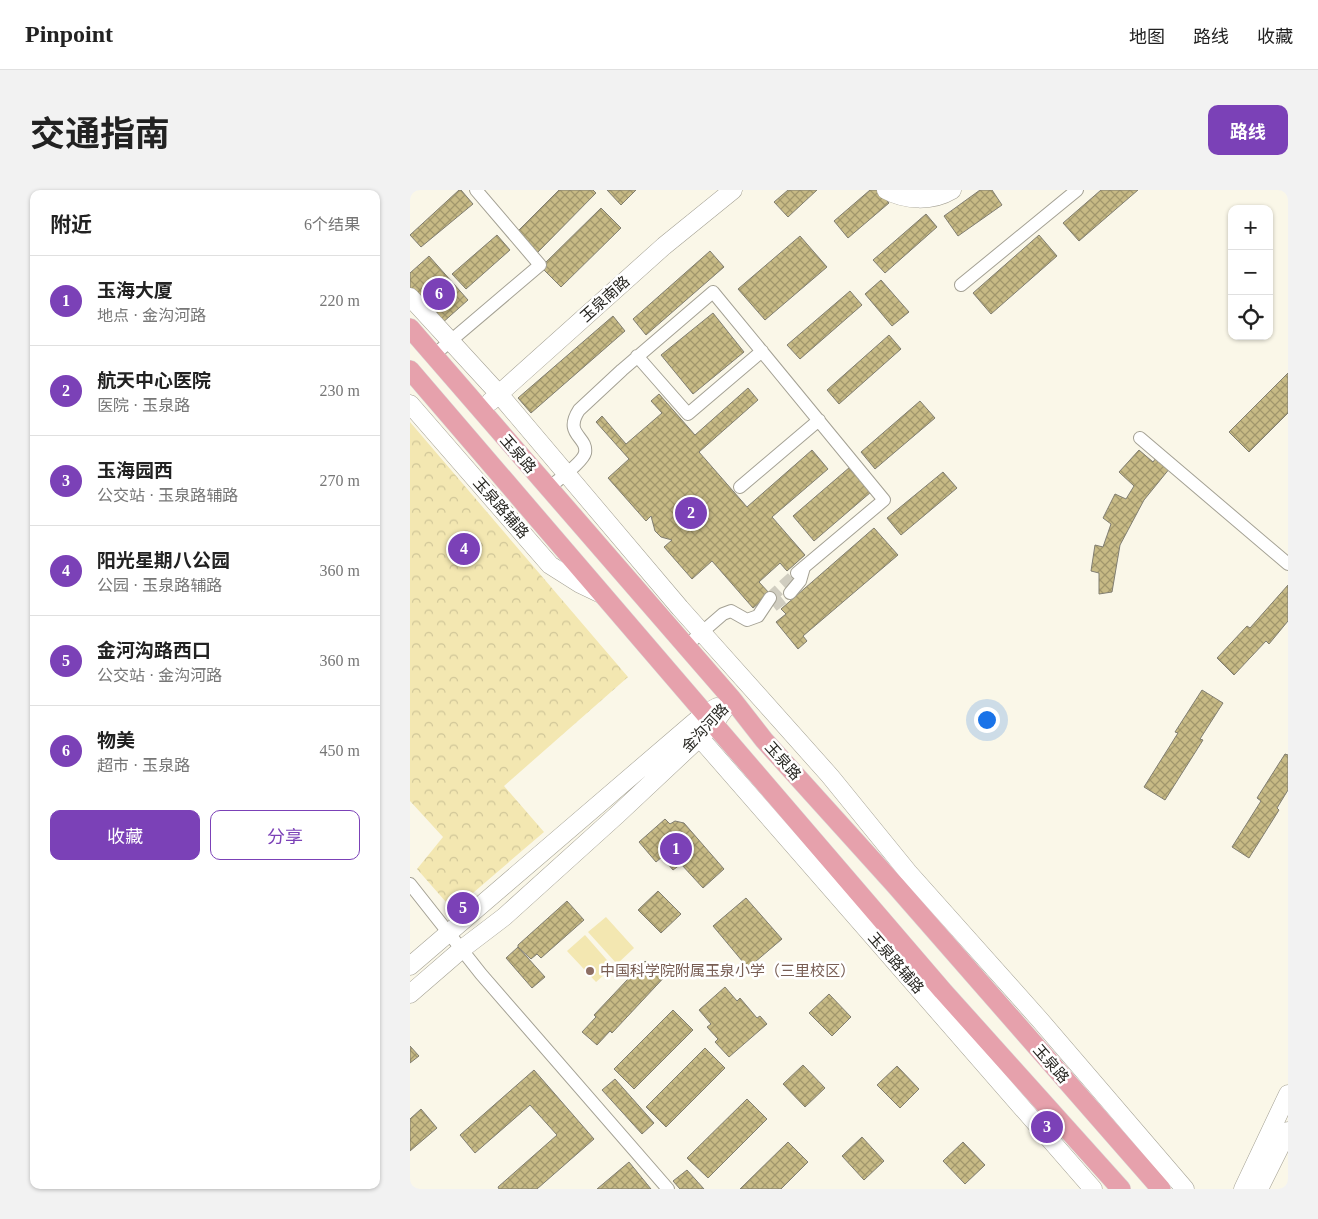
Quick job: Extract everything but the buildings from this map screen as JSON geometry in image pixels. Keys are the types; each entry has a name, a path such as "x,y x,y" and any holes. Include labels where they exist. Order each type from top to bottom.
{"main road":[{"name":"玉泉路","path":"410,328 732,699 764,740 895,885 1161,1189"},
{"name":"玉泉路","path":"410,370 680,685 705,725 753,771 943,991 1121,1189"},
{"path":"680,685 706,692 714,687 714,679"},
{"path":"753,771 755,760 761,754 768,754 782,759"},
{"path":"1098,1164 1126,1182 1133,1189"}],"street":[{"path":"434,355 540,265 476,190"},
{"name":"玉泉南路","path":"480,410 657,252 733,190"},
{"path":"886,190 898,197 925,199 952,190"},
{"path":"961,285 1077,190"},
{"path":"548,488 583,457 585,453 585,446 573,427 579,410 638,356 713,292 884,500 800,570 800,581 790,592"},
{"path":"410,297 499,394 702,632 830,776 908,872 1185,1189"},
{"path":"638,356 688,414 762,351"},
{"name":"玉泉路辅路","path":"410,404 550,565 580,584 604,595"},
{"path":"740,487 818,420"},
{"path":"1140,438 1288,564"},
{"path":"686,646 723,614 731,612 747,620 758,616 768,605"},
{"name":"金沟河路","path":"410,994 504,916 610,822 732,699"},
{"name":"玉泉路辅路","path":"705,725 966,1043 1093,1189"},
{"name":"金沟河路","path":"410,966 448,933 705,725"},
{"path":"410,884 481,974 668,1189"},
{"path":"895,885 941,909"},
{"path":"943,991 966,1043"},
{"path":"1082,1069 1096,1116"},
{"path":"1243,1189 1288,1094"},
{"path":"1260,1189 1288,1131"}],"green space":[{"path":"410,422 628,677 504,786 544,832 453,910 417,869 443,837 410,801"},
{"path":"606,917 634,948 617,964 588,932"},
{"path":"585,935 613,967 596,982 567,951"}],"tunnel":[{"path":"770,598 797,573"},
{"path":"773,606 790,593"}],"place":[{"name":"物美","path":"439,294"},
{"name":"航天中心医院","path":"691,513"},
{"name":"阳光星期八公园","path":"464,549"},
{"name":"玉海大厦","path":"676,849"},
{"name":"金河沟路西口","path":"463,908"},
{"name":"中国科学院附属玉泉小学（三里校区）","path":"590,971"},
{"name":"玉海园西","path":"1047,1127"}]}
